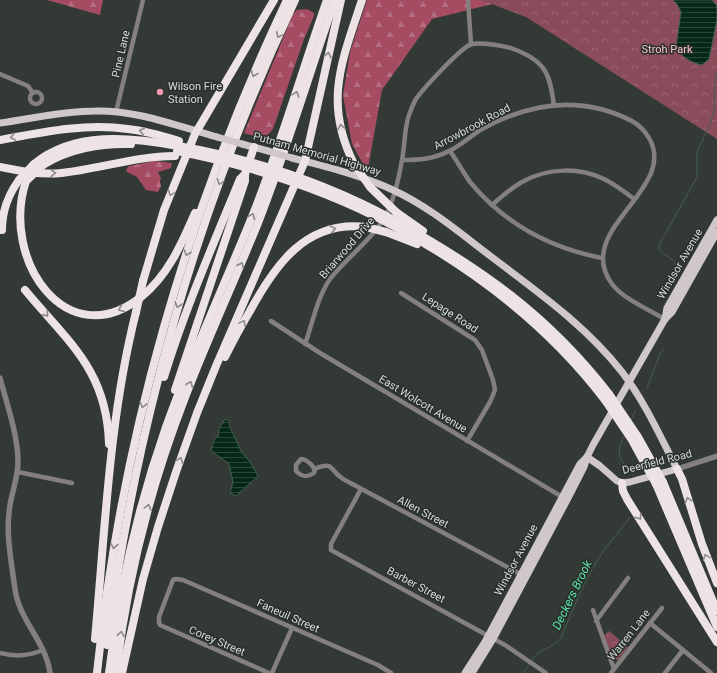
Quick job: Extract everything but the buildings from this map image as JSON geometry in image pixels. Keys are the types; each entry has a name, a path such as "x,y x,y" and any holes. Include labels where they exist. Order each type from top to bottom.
{"highway":[{"path":"99,672 94,650 110,476 120,388 143,281 164,210 196,131 274,0"},
{"path":"99,672 109,576 125,487 154,366 176,287 209,190 246,94 287,0"},
{"path":"99,672 142,442 160,369 193,256 214,197 270,55 295,0"},
{"path":"109,673 116,622 128,558 155,460 176,399 263,190 327,0"},
{"path":"116,673 124,615 133,569 146,515 160,468 190,385 271,190 334,0"},
{"path":"122,673 136,605 173,478 216,366 305,161 341,0"},
{"path":"362,0 343,57 337,86 338,108 341,129 346,147 354,164 391,222"},
{"path":"0,140 54,130 97,127 139,130 177,148"},
{"path":"5,238 11,208 22,181 34,164 47,155 60,149 100,140 136,139 177,148 204,157 250,168 299,184 391,222 438,252 474,271"},
{"path":"22,181 55,158 73,152 111,144 177,148 212,152 259,165 304,180 360,203 474,271 541,329 607,397 659,483 717,611"},
{"path":"155,460 159,440 245,181 245,174 254,147"},
{"path":"0,167 32,173 61,173 147,158 177,148"},
{"path":"132,493 158,394 180,328 240,179 245,174"},
{"path":"110,476 107,419 102,398 94,378 88,366 73,345 21,282 44,301 68,312 99,314 110,312 126,306 147,292 164,272 180,246 199,206 209,190"},
{"path":"195,421 225,358 250,311 267,281 281,263 298,246 320,233 341,227 366,227 391,222"},
{"path":"677,469 682,479 703,550 717,583"},
{"path":"622,483 623,491 627,499 717,642"},
{"path":"659,483 717,627"}],"main road":[{"name":"Putnam Memorial Highway","path":"0,123 73,112 95,111 116,112 146,117 361,177 394,190 432,213 564,313 602,348 629,381 654,423 677,469"},
{"name":"Windsor Avenue","path":"472,673 565,498 580,464 587,457 665,319 672,312 682,288 717,220"},
{"name":"Windsor Avenue","path":"682,288 717,232"},
{"name":"Deerfield Road","path":"587,457 622,483 677,469"},
{"name":"Windsor Avenue","path":"465,673 490,638"}],"street":[{"name":"Pine Lane","path":"116,112 143,0"},
{"path":"468,0 471,44 503,46 524,53 533,58 540,64 549,77 554,106"},
{"name":"Briarwood Drive","path":"305,344 324,290 331,278 382,221 389,209 402,160 408,116 416,99 459,53 471,44"},
{"path":"0,74 28,86 33,93"},
{"name":"Arrowbrook Road","path":"402,160 423,160 434,158 450,151 474,134 507,116 531,109 570,105 602,109 622,116 642,128 651,142 654,152 654,162 653,169 648,180 604,245 602,258"},
{"path":"450,151 469,180 492,205 516,224 542,239 585,255 602,258 607,277 620,293 665,319"},
{"path":"492,205 522,181 553,171 568,170 584,172 604,179 634,199"},
{"name":"Lepage Road","path":"401,292 474,340 482,350 493,380 494,394 467,441"},
{"name":"East Wolcott Avenue","path":"271,321 305,344 565,498"},
{"path":"0,378 17,447 18,472 10,504 8,520 15,590 21,611 47,659 50,673"},
{"name":"Deerfield Road","path":"677,469 717,456"},
{"path":"302,459 306,460 314,469 314,473 306,477 299,474 295,469 298,462 302,459"},
{"name":"Allen Street","path":"314,469 328,465 341,478 523,576"},
{"path":"18,472 72,483"},
{"name":"Barber Street","path":"361,489 331,544 330,548 333,551 513,650 546,673"},
{"path":"596,621 628,578"},
{"name":"Corey Street","path":"176,579 171,583 159,617 159,623 163,627 271,673"},
{"name":"Faneuil Street","path":"176,579 183,580 378,665 391,673"},
{"name":"Warren Lane","path":"612,671 662,608"},
{"path":"592,610 612,671"},
{"path":"650,624 711,673"},
{"path":"271,673 292,628"},
{"path":"0,653 22,656 43,650"},
{"path":"665,673 683,650"}],"green space":[{"path":"47,0 103,0 100,15"},
{"path":"367,0 481,0 492,4 432,19 382,90 368,168 364,166 352,144 343,95 350,52"},
{"name":"Stroh Park","path":"481,0 717,0 717,139 526,17"},
{"path":"307,9 314,13 314,16 304,39 273,129 264,139 244,133 293,14 297,10"},
{"path":"155,161 172,163 171,168 158,172 161,178 161,186 158,192 146,190 137,177 126,170 129,166"},
{"path":"609,631 628,647 618,660 614,660 604,636"}],"shaded area":[{"path":"673,0 712,0 717,6 717,20 709,59 702,65 687,59 678,51 676,47 681,12"},
{"path":"225,419 229,421 230,427 241,451 250,462 258,476 236,496 230,493 233,482 229,464 211,450 215,438 218,437 219,429"}],"waterway":[{"name":"Deckers Brook","path":"667,293 667,284 674,269 675,263 660,251 659,245 697,177 697,152 714,112 715,80 717,72"},
{"name":"Deckers Brook","path":"647,388 660,354 664,348"},
{"name":"Deckers Brook","path":"631,420 635,411"},
{"name":"Deckers Brook","path":"624,436 619,453 624,464 633,473"},
{"name":"Deckers Brook","path":"531,661 538,653 554,644 561,638 578,598 598,559 630,517"},
{"name":"Deckers Brook","path":"523,673 529,664"}],"place":[{"name":"Wilson Fire Station","path":"160,92"}]}
